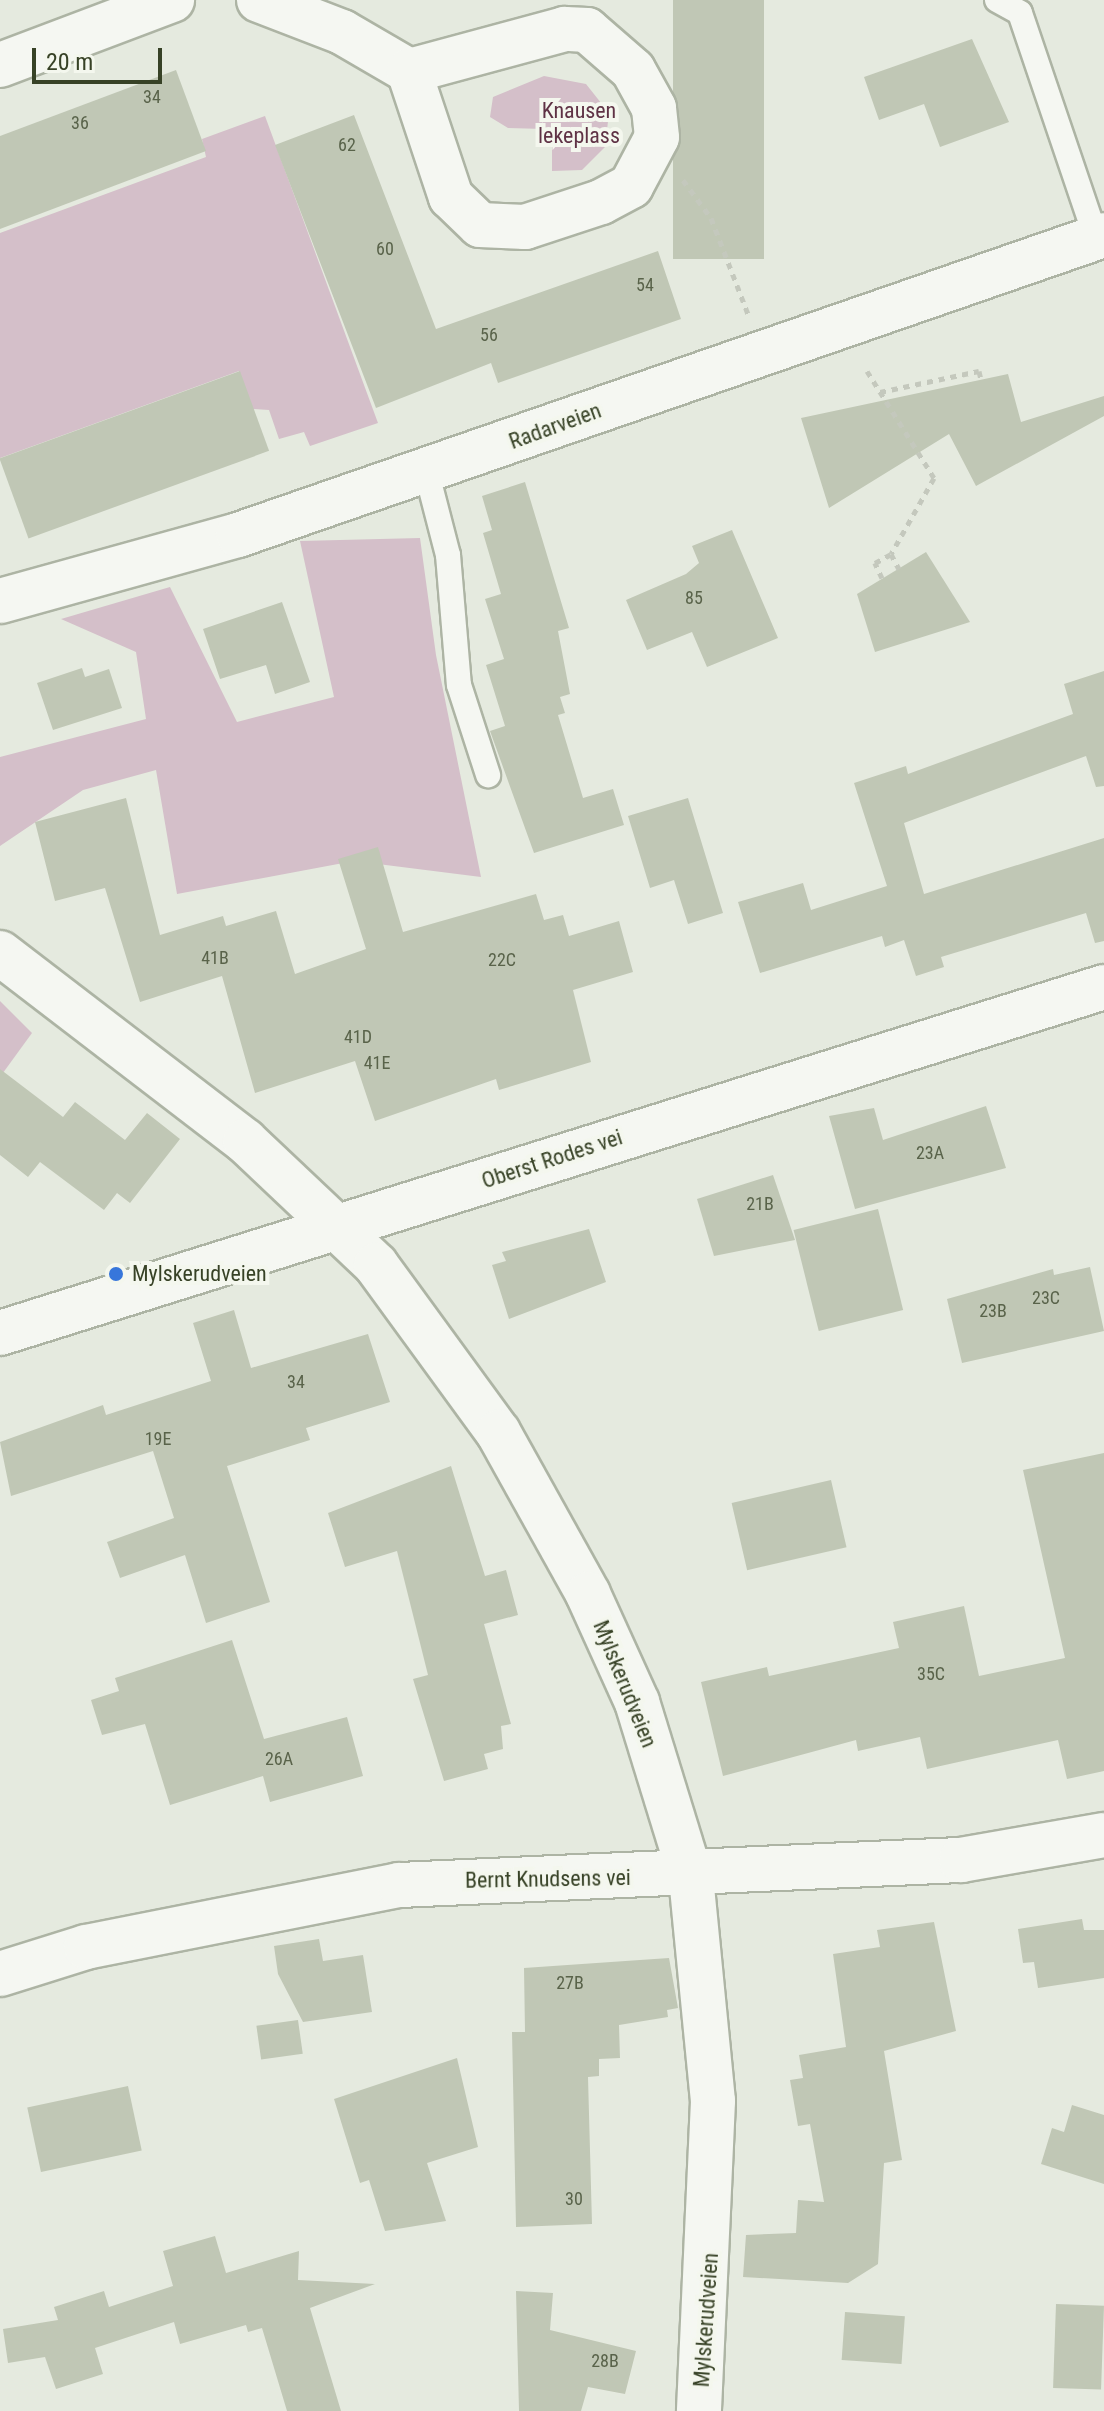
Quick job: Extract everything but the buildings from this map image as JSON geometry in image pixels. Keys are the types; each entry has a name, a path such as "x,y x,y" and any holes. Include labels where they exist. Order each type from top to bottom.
{"street":[{"path":"0,65 172,0"},
{"path":"259,0 342,32 409,71 451,197 465,219 480,225 525,227 601,202 631,186 657,137 654,108 633,70 587,30 565,29 409,71"},
{"name":"Radarveien","path":"0,601 116,573 426,470 1100,236"},
{"name":"Mylskerudveien","path":"0,953 245,1141 376,1265 498,1432 557,1532 637,1702 691,1877 713,2101 699,2411"},
{"name":"Oberst Rodes vei","path":"0,1333 1104,987"},
{"name":"Bernt Knudsens vei","path":"0,1974 86,1947 399,1885 691,1877 961,1860 1104,1835"}],"lane":[{"path":"997,0 1020,13 1100,236"},
{"path":"426,470 448,555 459,685 488,775"}],"path":[{"path":"680,177 711,218 753,326"},
{"path":"867,371 934,480 891,554 875,563 882,578"},
{"path":"880,392 979,371 981,380"},
{"path":"891,554 899,569"}],"green space":[{"name":"Knausen lekeplass","path":"544,76 586,84 609,113 605,147 582,170 552,171 552,139 544,129 508,128 490,117 493,97"},
{"path":"265,116 378,423 310,446 304,432 279,439 269,410 253,409 239,371 0,458 0,233 206,157 202,139"},
{"path":"420,538 436,655 481,877 354,861 177,894 156,770 83,790 0,846 0,757 146,719 136,652 61,619 170,587 237,722 334,697 300,541"},
{"path":"0,1001 32,1033 0,1077"}],"place":[{"name":"Mylskerudveien","path":"116,1274"}]}
